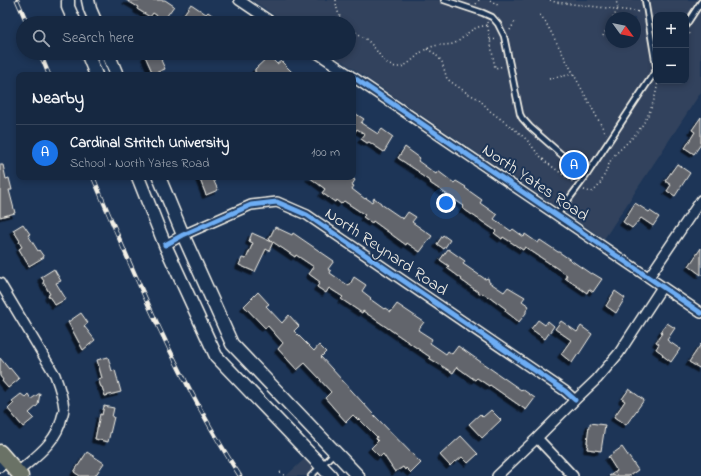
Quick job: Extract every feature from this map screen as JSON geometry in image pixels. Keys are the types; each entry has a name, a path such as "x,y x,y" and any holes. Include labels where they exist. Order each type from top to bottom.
{"main road":[{"path":"2,459 20,474"}],"street":[{"path":"68,0 68,7 72,16"},
{"path":"88,0 93,16"},
{"path":"239,0 263,16"},
{"path":"90,60 95,72"},
{"path":"111,60 116,72"},
{"path":"328,60 346,72"},
{"name":"North Yates Road","path":"356,79 701,313"},
{"path":"139,180 165,245 216,356 332,476"},
{"path":"160,180 232,344 358,476"},
{"path":"649,277 701,200"},
{"name":"North Reynard Road","path":"165,245 183,235 251,205 277,202 307,215 565,391 575,400"},
{"path":"0,283 55,375 60,387 64,409 60,424 54,437 20,474"},
{"path":"497,476 596,379 619,353 662,286"},
{"path":"537,438 573,476"}],"lane":[{"path":"444,0 492,17 498,24 504,36 519,111 522,118 530,127 586,176"},
{"path":"645,0 653,48"},
{"path":"689,20 701,2"},
{"path":"557,215 586,176 653,74"},
{"path":"311,476 335,452"}],"path":[{"path":"336,0 336,5 340,16"},
{"path":"470,2 476,4 479,0"},
{"path":"490,0 499,6"},
{"path":"496,4 498,0"},
{"path":"550,0 555,2 647,12"},
{"path":"616,0 618,9 616,12"},
{"path":"485,14 495,68 510,65"},
{"path":"540,16 609,140"},
{"path":"356,33 372,44 382,58 390,65 397,67 404,66 427,49 435,46 456,43 474,29 498,24"},
{"path":"506,25 509,32"},
{"path":"603,36 605,32"},
{"path":"427,49 434,53 442,62 447,79 467,93 479,99 490,111 527,140 538,154 554,168 578,186 591,192 598,186 612,158 632,137 646,119 653,104 658,84"},
{"path":"549,79 573,74"},
{"path":"280,472 285,476"}],"shaded area":[{"path":"252,0 701,0 701,92 604,239 340,60 356,60 356,16 276,16"},
{"path":"310,454 331,476 286,476"}],"building":[{"path":"126,0 165,0 174,6 167,16 158,16 153,13 151,16 148,16 137,9 138,7"},
{"path":"191,4 206,14 208,12 213,16 182,16"},
{"path":"147,60 161,60 165,69 158,72 152,72"},
{"path":"265,60 273,60 277,64 281,61 292,72 255,72 255,69"},
{"path":"356,114 364,119 361,123 378,134 382,129 393,137 384,152 369,142 367,143 361,139 365,134 357,129 356,130"},
{"path":"701,117 701,144 694,154 685,148 695,132 692,130"},
{"path":"405,147 420,158 418,161 436,174 438,171 454,183 456,181 466,187 465,188 482,200 480,203 497,215 494,219 511,231 513,229 524,237 525,234 538,243 540,240 591,274 592,273 602,279 593,292 589,289 587,293 565,278 567,275 525,247 523,250 494,233 496,231 462,208 464,206 430,183 431,182 418,173 419,172 398,158"},
{"path":"677,164 690,173 675,196 667,191 671,185 665,181"},
{"path":"0,165 3,165 6,179 9,178 12,190 9,190 15,213 0,217"},
{"path":"200,180 213,180 218,190 206,195"},
{"path":"313,180 355,180 352,185 354,186 352,189 365,199 366,198 372,202 374,198 403,219 408,212 416,217 412,222 432,236 420,252 407,243 406,245 373,221 372,223 363,217 365,215 344,201 341,204 336,200 335,202 322,193 325,189"},
{"path":"635,203 659,217 653,226 641,218 632,228 623,222"},
{"path":"23,224 30,234 28,235 38,251 39,250 44,257 29,266 19,249 22,247 13,230"},
{"path":"275,227 292,235 293,233 334,261 328,269 331,271 330,273 349,286 354,277 366,285 362,291 384,309 385,308 391,312 397,304 424,322 418,330 432,339 430,343 446,354 448,351 452,354 458,346 521,390 522,389 535,398 526,410 490,385 489,386 477,378 475,380 457,367 453,373 429,358 430,357 363,311 362,313 341,299 343,297 329,288 326,293 317,287 320,282 309,274 314,267 296,255 295,257 273,242 269,251 266,249 255,272 239,265 242,258 246,259 253,243 249,241 252,233 272,242 269,239"},
{"path":"443,235 450,240 444,249 437,244"},
{"path":"701,248 701,275 689,266"},
{"path":"448,249 465,261 463,264 485,279 488,278 489,282 504,292 508,287 525,297 522,301 529,306 519,322 505,311 506,309 490,297 482,293 481,294 447,268 449,266 440,260"},
{"path":"54,269 61,281 56,283 66,299 55,305 48,295 50,294 41,277"},
{"path":"615,291 625,298 616,313 606,306"},
{"path":"258,292 269,304 266,306 282,323 289,315 299,326 294,331 314,351 319,345 326,352 321,357 373,414 421,463 411,473 403,467 395,472 383,454 380,457 371,448 378,441 376,439 377,437 353,415 346,422 325,398 331,392 321,380 305,363 297,370 278,349 283,343 268,326 265,328 244,306"},
{"path":"81,313 88,323 84,326 95,340 83,350 68,322"},
{"path":"538,320 545,325 548,321 554,326 545,339 531,329"},
{"path":"561,321 577,332 581,326 592,334 572,363 561,354 571,340 555,329"},
{"path":"667,323 675,328 667,340 680,349 671,362 656,349 659,344 656,342"},
{"path":"701,344 701,369 689,362"},
{"path":"108,357 112,371 115,370 121,392 105,396 98,379 102,378 97,360"},
{"path":"0,358 19,379 8,388 0,376"},
{"path":"629,389 644,400 626,425 614,417 625,401 622,399"},
{"path":"40,393 38,405 29,413 34,418 23,427 8,409 14,403 12,401 21,394 25,397 28,394 31,399"},
{"path":"104,406 114,408 112,417 114,417 108,442 95,439 100,414 102,415"},
{"path":"491,410 501,420 482,438 469,424 480,414 483,417"},
{"path":"590,423 605,425 601,451 587,449"},
{"path":"461,436 478,454 468,463 462,457 450,466 440,455"},
{"path":"622,447 638,470 629,476 609,476 617,471 608,457"},
{"path":"87,452 104,463 95,476 80,476 74,472"}],"railway":[{"path":"17,0 24,16"},
{"path":"43,60 48,72"},
{"path":"94,180 160,330 178,367 218,441 240,476"}],"cycle path":[{"path":"356,79 701,313"},
{"path":"165,245 183,235 251,205 277,202 307,215 565,391 575,400"}],"place":[{"name":"Cardinal Stritch University","path":"574,165"}]}
